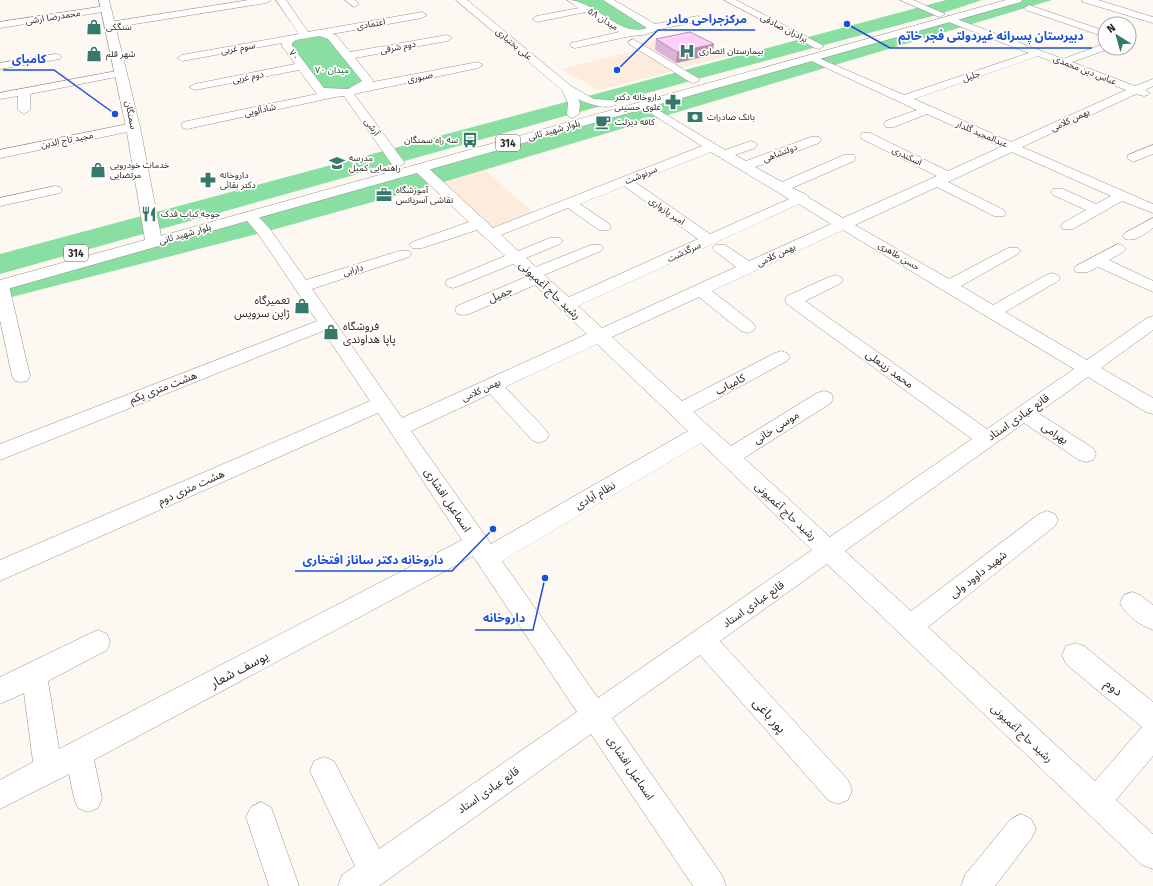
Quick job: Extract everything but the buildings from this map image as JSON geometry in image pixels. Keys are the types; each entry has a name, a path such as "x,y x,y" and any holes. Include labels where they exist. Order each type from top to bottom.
{"main road":[{"name":"بلوار شهید ثانی","path":"0,282 246,211 420,168 639,101 810,58 945,17 994,0"},
{"name":"بلوار شهید ثانی","path":"246,211 398,163 611,103 639,101 694,80 819,46 1017,0"},
{"path":"1087,0 1153,20"},
{"path":"1106,0 1153,14"},
{"name":"سمنگان","path":"105,5 122,73 153,237"}],"street":[{"path":"110,25 266,0"},
{"path":"281,0 305,35"},
{"name":"علی بختیاری","path":"461,0 567,88 592,102 611,103"},
{"name":"میدان ۵۸","path":"572,0 632,38 654,28"},
{"name":"برادران صادقی","path":"729,0 819,46"},
{"name":"عباس دین محمدی","path":"905,0 945,17 1153,96"},
{"path":"612,2 631,2"},
{"name":"میدان ۵۸","path":"612,2 654,28"},
{"name":"محمدرضا ارشی","path":"0,25 48,18 105,5"},
{"path":"1029,8 1097,31"},
{"path":"537,19 588,9"},
{"path":"386,10 397,20"},
{"name":"اعتمادی","path":"320,33 422,15"},
{"path":"48,18 50,30"},
{"path":"654,28 698,19"},
{"path":"320,33 332,37 368,82 361,88 332,94"},
{"name":"۷۰","path":"320,33 293,38 287,42 288,46 320,91 332,94"},
{"path":"224,36 230,49"},
{"name":"سوم غربی","path":"182,58 293,38"},
{"name":"دوم شرقی","path":"348,56 447,38"},
{"path":"575,45 632,38 694,80"},
{"path":"1062,62 1097,50"},
{"name":"جلیل","path":"904,99 1038,53"},
{"path":"0,66 56,57"},
{"name":"عبدالمجید گلدار","path":"810,58 1153,209"},
{"name":"صبوری","path":"361,88 478,65"},
{"name":"دوم غربی","path":"195,87 302,66"},
{"path":"0,96 24,91 59,90 122,73"},
{"name":"بهمن کلامی","path":"398,428 1153,82"},
{"path":"567,88 574,103 573,114"},
{"path":"24,91 24,110"},
{"name":"آرشی","path":"347,92 398,163"},
{"name":"شادآلویی","path":"187,125 272,112 332,94"},
{"name":"حسن طاهری","path":"639,101 1153,407"},
{"path":"890,124 927,110"},
{"name":"مجید تاج الدین","path":"0,154 133,127"},
{"name":"اسکندری","path":"853,141 872,134 887,146 999,213"},
{"name":"دولتشاهی","path":"746,166 815,140"},
{"path":"875,152 899,141"},
{"name":"سرنوشت","path":"417,244 485,229 570,203 625,181 719,150 751,145"},
{"path":"1133,158 1153,149"},
{"path":"783,188 848,158"},
{"name":"رشید حاج آغمیونی","path":"420,168 1153,854"},
{"name":"امیر پازواری","path":"625,181 748,268"},
{"path":"0,202 55,190"},
{"path":"1058,192 1097,210"},
{"path":"1068,226 1122,195"},
{"path":"1139,202 1153,195"},
{"name":"سرگذشت","path":"566,305 714,244 802,198"},
{"path":"570,203 604,227"},
{"name":"اسماعیل افشاری","path":"246,211 265,232 711,886"},
{"path":"1130,236 1153,222"},
{"path":"453,283 555,241"},
{"name":"جمیل","path":"462,310 596,248"},
{"path":"1082,269 1118,249"},
{"path":"949,286 1013,250"},
{"name":"دارابی","path":"302,287 404,254"},
{"path":"1098,260 1153,287"},
{"path":"993,312 1052,278"},
{"name":"محمد زینعلی","path":"835,280 793,300 987,439"},
{"path":"0,282 21,376"},
{"path":"700,290 747,327"},
{"name":"قانع عبادی استاد","path":"363,878 1153,322"},
{"name":"هشت متری یکم","path":"0,452 327,323"},
{"name":"کامیاب","path":"679,411 780,357"},
{"path":"492,384 539,435"},
{"name":"موسی خانی","path":"728,457 824,398"},
{"name":"هشت متری دوم","path":"0,571 382,403"},
{"name":"بهرامی","path":"1024,413 1086,454"},
{"name":"نظام آبادی","path":"482,551 702,432"},
{"name":"شهید داوود ولی","path":"910,627 1047,520"},
{"name":"یوسف شعار","path":"0,795 79,753 482,551"},
{"path":"1132,603 1153,619"},
{"name":"پور باغی","path":"702,639 838,790"},
{"path":"0,691 98,642"},
{"name":"دوم","path":"1075,655 1153,719"},
{"path":"34,674 48,769"},
{"path":"1096,802 1153,735"},
{"path":"79,753 88,798"},
{"path":"324,771 363,878"},
{"path":"262,817 284,886"},
{"path":"976,886 1021,829"}],"shaded area":[{"name":"بیمارستان انصاری","path":"688,32 729,56 680,68 642,43"},
{"path":"643,49 674,71 599,90 561,69"},
{"path":"485,170 537,216 491,234 437,184"}],"green space":[{"path":"572,0 608,0 654,28 624,31"},
{"path":"946,0 982,0 940,14 694,80 0,274 0,254"},
{"path":"1017,0 1052,0 437,184 265,232 0,300 0,286"},
{"name":"میدان ۷۰","path":"327,34 368,81 347,92 320,91 287,46 293,38"}],"place":[{"name":"دبیرستان پسرانه غیردولتی فجر خاتم","path":"847,24"},
{"name":"سنگکی","path":"94,27"},
{"name":"بیمارستان انصاری","path":"687,51"},
{"name":"شهر قلم","path":"94,54"},
{"name":"مرکزجراحی مادر","path":"617,70"},
{"name":"داروخانه دکتر علوی حسینی","path":"673,102"},
{"name":"کامبای","path":"115,114"},
{"name":"بانک صادرات","path":"695,117"},
{"name":"کافه دیزلت","path":"603,122"},
{"name":"سه راه سمنگان","path":"470,140"},
{"name":"مدرسه راهنمایی کمیل","path":"337,163"},
{"name":"خدمات خودرویی مرتضایی","path":"98,170"},
{"name":"داروخانه دکتر بقائی","path":"208,180"},
{"name":"آموزشگاه نقاشی آسریانس","path":"384,195"},
{"name":"جوجه کباب فدک","path":"149,214"},
{"name":"تعمیرگاه ژاپن سرویس","path":"302,306"},
{"name":"فروشگاه پاپا هداوندی","path":"331,332"},
{"name":"داروخانه دكتر ساناز افتخارى","path":"493,529"},
{"name":"داروخانه","path":"545,578"}]}
